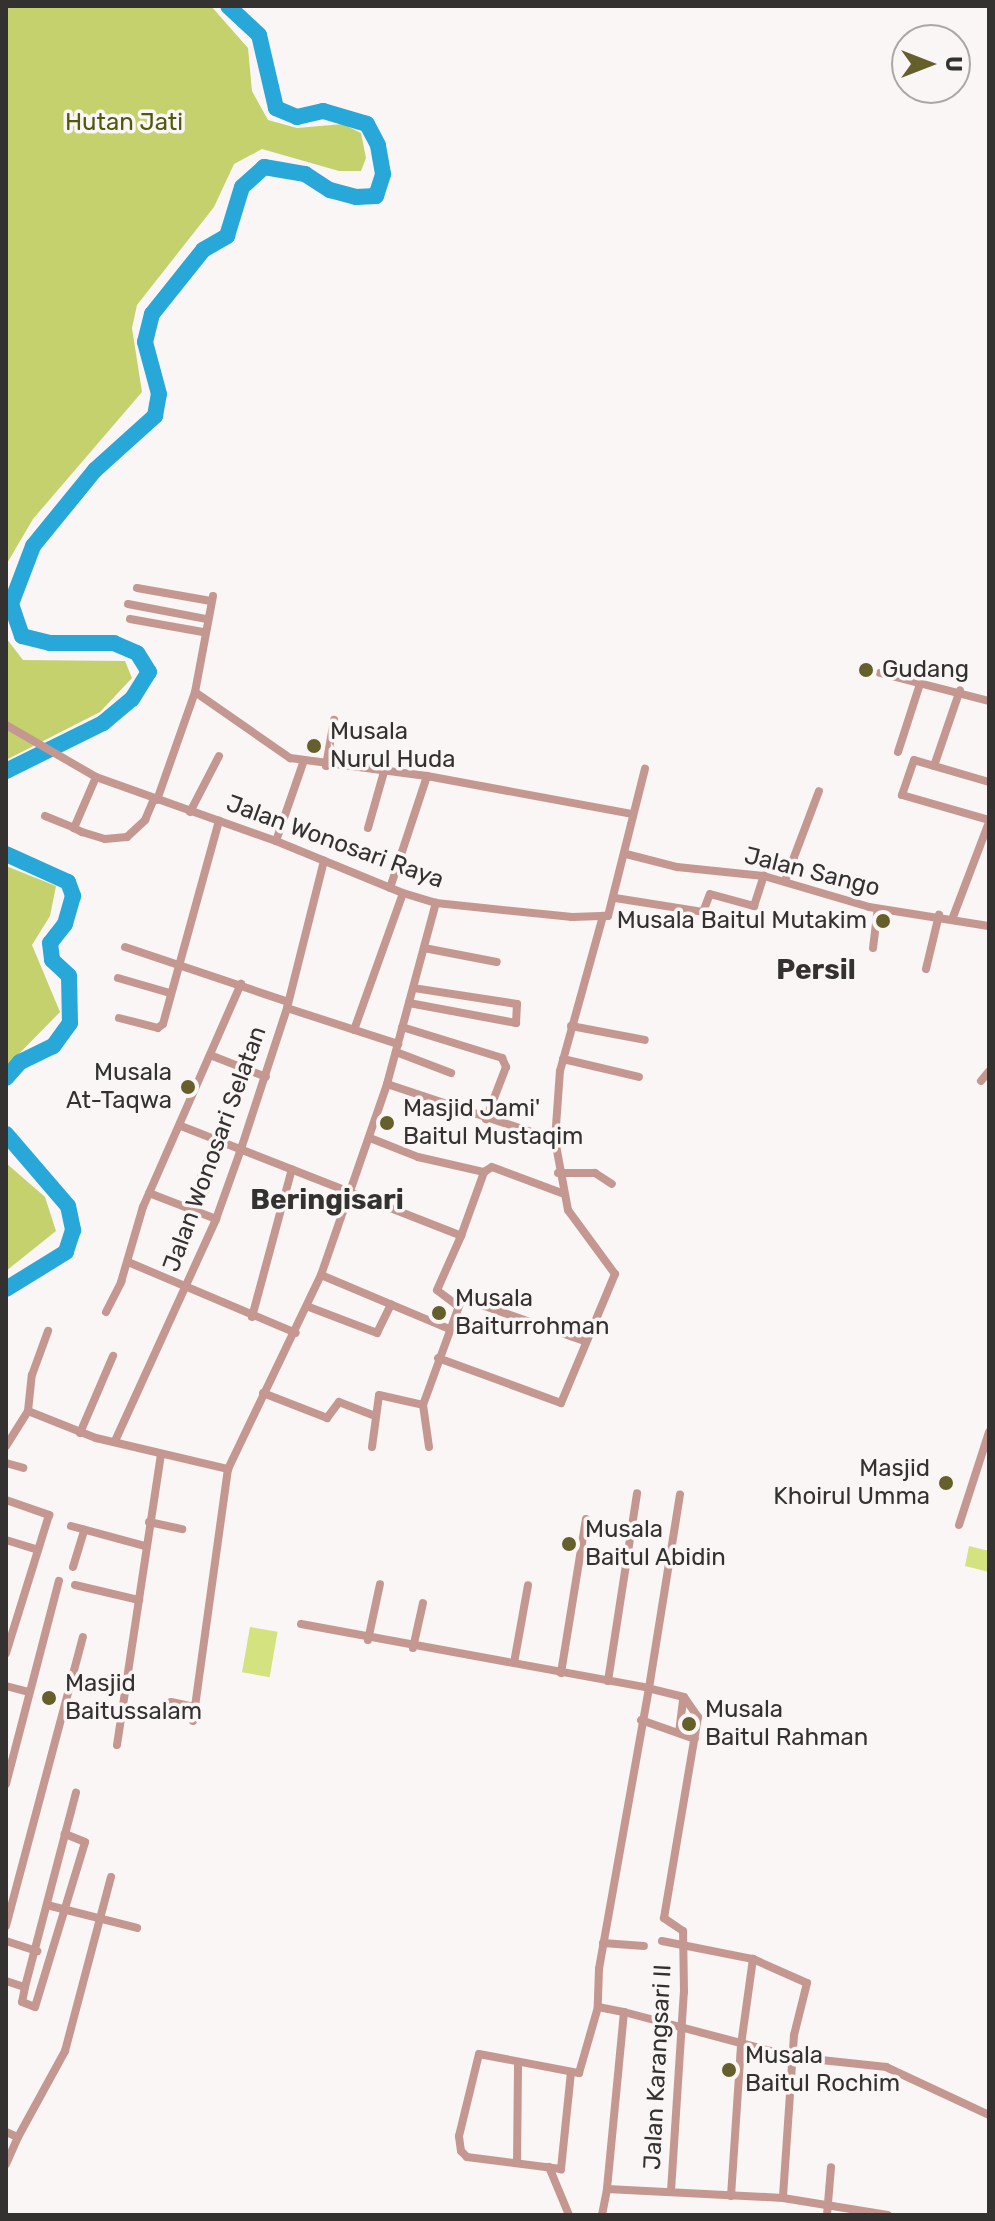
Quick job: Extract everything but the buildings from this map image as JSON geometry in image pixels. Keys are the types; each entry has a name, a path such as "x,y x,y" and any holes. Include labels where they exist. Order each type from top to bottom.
{"street":[{"path":"45,816 105,839 127,837 145,820 156,800 195,692 203,632 212,599 137,588"},
{"path":"150,608 152,590"},
{"path":"128,604 206,619"},
{"path":"130,619 203,632"},
{"path":"880,673 960,690 989,701"},
{"path":"898,752 921,681"},
{"path":"934,766 960,690"},
{"path":"195,692 303,763 427,776 632,814"},
{"path":"326,766 334,720"},
{"name":"Jalan Wonosari Raya","path":"6,725 59,759 96,777 276,841 403,893 436,903 605,916"},
{"path":"190,812 219,756"},
{"path":"953,917 989,821 902,797 913,761 989,782"},
{"path":"276,841 303,763"},
{"path":"438,1358 563,1401 584,1341 615,1274 572,1219 562,1193 555,1140 563,1059 571,1026 605,916 615,898 632,814 645,769"},
{"path":"368,828 384,772"},
{"path":"390,888 427,776"},
{"path":"74,828 96,777"},
{"path":"785,881 819,791"},
{"path":"119,1018 161,1027 219,821"},
{"name":"Jalan Sango","path":"626,854 677,867 764,876 878,909 953,917 989,926"},
{"name":"Jalan Wonosari Selatan","path":"115,1441 135,1387 187,1285 216,1219 288,1005 324,861"},
{"path":"615,898 703,912 711,894 754,906 764,876"},
{"path":"354,1030 403,893"},
{"path":"193,1721 228,1469 263,1393 309,1307 321,1275 387,1084 436,903"},
{"path":"873,948 878,909"},
{"path":"926,969 939,915"},
{"path":"125,947 241,984 451,1073"},
{"path":"424,948 497,962"},
{"path":"118,978 170,993"},
{"path":"106,1312 128,1262 149,1193 241,984"},
{"path":"409,1003 514,1023 517,1004 414,988"},
{"path":"571,1026 645,1040"},
{"path":"402,1027 502,1058 506,1067 486,1119"},
{"path":"210,1055 266,1077"},
{"path":"563,1059 639,1077"},
{"path":"981,1081 989,1071"},
{"path":"387,1084 555,1140"},
{"path":"181,1126 240,1152 292,1169 461,1236"},
{"path":"370,1138 418,1157 484,1172"},
{"path":"458,1306 437,1290 484,1172 492,1167 562,1193"},
{"path":"252,1317 292,1169"},
{"path":"558,1173 595,1173 612,1184"},
{"path":"149,1193 216,1219"},
{"path":"128,1262 296,1333"},
{"path":"321,1275 447,1328"},
{"path":"429,1447 423,1405 447,1328 465,1297 584,1341"},
{"path":"309,1307 377,1333 391,1304"},
{"path":"6,1446 28,1411 32,1375 48,1331"},
{"path":"80,1433 113,1356"},
{"path":"263,1393 327,1418 339,1402 373,1415"},
{"path":"372,1447 373,1415 379,1395 423,1405"},
{"path":"28,1411 80,1433 228,1469"},
{"path":"959,1525 989,1432"},
{"path":"117,1745 161,1455"},
{"path":"6,1463 23,1468"},
{"path":"608,1681 637,1493"},
{"path":"571,2072 561,2169 467,2157 459,2145 479,2054 571,2072 584,2067 598,2007 603,1943 680,1494"},
{"path":"6,1500 49,1515 6,1653"},
{"path":"561,1673 586,1519"},
{"path":"149,1522 182,1529"},
{"path":"71,1526 145,1546"},
{"path":"73,1567 84,1530"},
{"path":"6,1540 36,1549"},
{"path":"6,1784 59,1581"},
{"path":"368,1640 380,1584"},
{"path":"75,1585 139,1600"},
{"path":"514,1663 528,1585"},
{"path":"413,1648 423,1603"},
{"path":"301,1624 368,1640 514,1663 684,1697 698,1717 664,1918 682,1929 683,1944"},
{"path":"6,1926 9,1899 83,1637"},
{"path":"6,1686 28,1692"},
{"path":"679,1733 684,1697"},
{"path":"171,1702 195,1707"},
{"path":"641,1720 695,1739"},
{"path":"65,1834 85,1842 62,1908 35,2007 22,2002 38,1947 47,1905 65,1834 76,1793"},
{"path":"6,2164 65,2051 111,1877"},
{"path":"47,1905 137,1928"},
{"path":"6,1941 52,1947"},
{"path":"662,1941 753,1959 807,1983 793,2057 783,2198"},
{"path":"603,1943 644,1946"},
{"name":"Jalan Karangsari II","path":"671,2191 683,1944"},
{"path":"731,2196 741,2045 753,1959"},
{"path":"6,1981 25,1987"},
{"path":"598,2007 681,2025 741,2045 793,2057 886,2067 989,2115"},
{"path":"602,2215 624,2012"},
{"path":"517,2163 518,2062"},
{"path":"6,2132 18,2137"},
{"path":"549,2167 569,2215"},
{"path":"827,2215 831,2167"},
{"path":"607,2189 783,2198 888,2215"}],"green space":[{"name":"Hutan Jati","path":"6,6 211,6 248,48 252,91 268,120 297,128 343,124 361,133 366,158 361,171 339,171 262,149 234,164 214,207 137,305 132,328 142,392 33,519 6,565"},
{"path":"6,638 23,660 125,661 132,678 100,712 6,760"},
{"path":"6,866 56,886 50,916 32,945 60,1012 6,1067"},
{"path":"203,1160 219,1166 208,1193 193,1187"},
{"path":"6,1163 45,1197 56,1231 6,1271"},
{"path":"969,1546 989,1551 989,1572 965,1566"},
{"path":"250,1627 278,1632 270,1677 242,1672"}],"waterway":[{"path":"6,771 103,723 132,699 149,672 137,653 114,643 50,643 22,636 11,604 33,546 95,470 155,416 159,394 145,342 152,314 203,250 227,236 242,187 264,167 305,174 330,190 356,197 376,196 383,174 378,145 367,124 323,111 297,117 276,108 259,35 228,6"},
{"path":"6,854 68,882 73,896 65,924 50,943 52,960 69,976 70,1023 53,1046 20,1062 6,1078"},
{"path":"6,1134 68,1206 73,1230 66,1252 6,1289"}],"place":[{"name":"Gudang","path":"866,670"},
{"name":"Musala Nurul Huda","path":"314,746"},
{"name":"Musala Baitul Mutakim","path":"883,921"},
{"name":"Musala At-Taqwa","path":"188,1087"},
{"name":"Masjid Jami' Baitul Mustaqim","path":"387,1123"},
{"name":"Musala Baiturrohman","path":"439,1313"},
{"name":"Masjid Khoirul Umma","path":"946,1483"},
{"name":"Musala Baitul Abidin","path":"569,1544"},
{"name":"Masjid Baitussalam","path":"49,1698"},
{"name":"Musala Baitul Rahman","path":"689,1724"},
{"name":"Musala Baitul Rochim","path":"729,2070"}],"district":[{"name":"Persil","path":"816,970"},
{"name":"Beringisari","path":"327,1200"}]}
